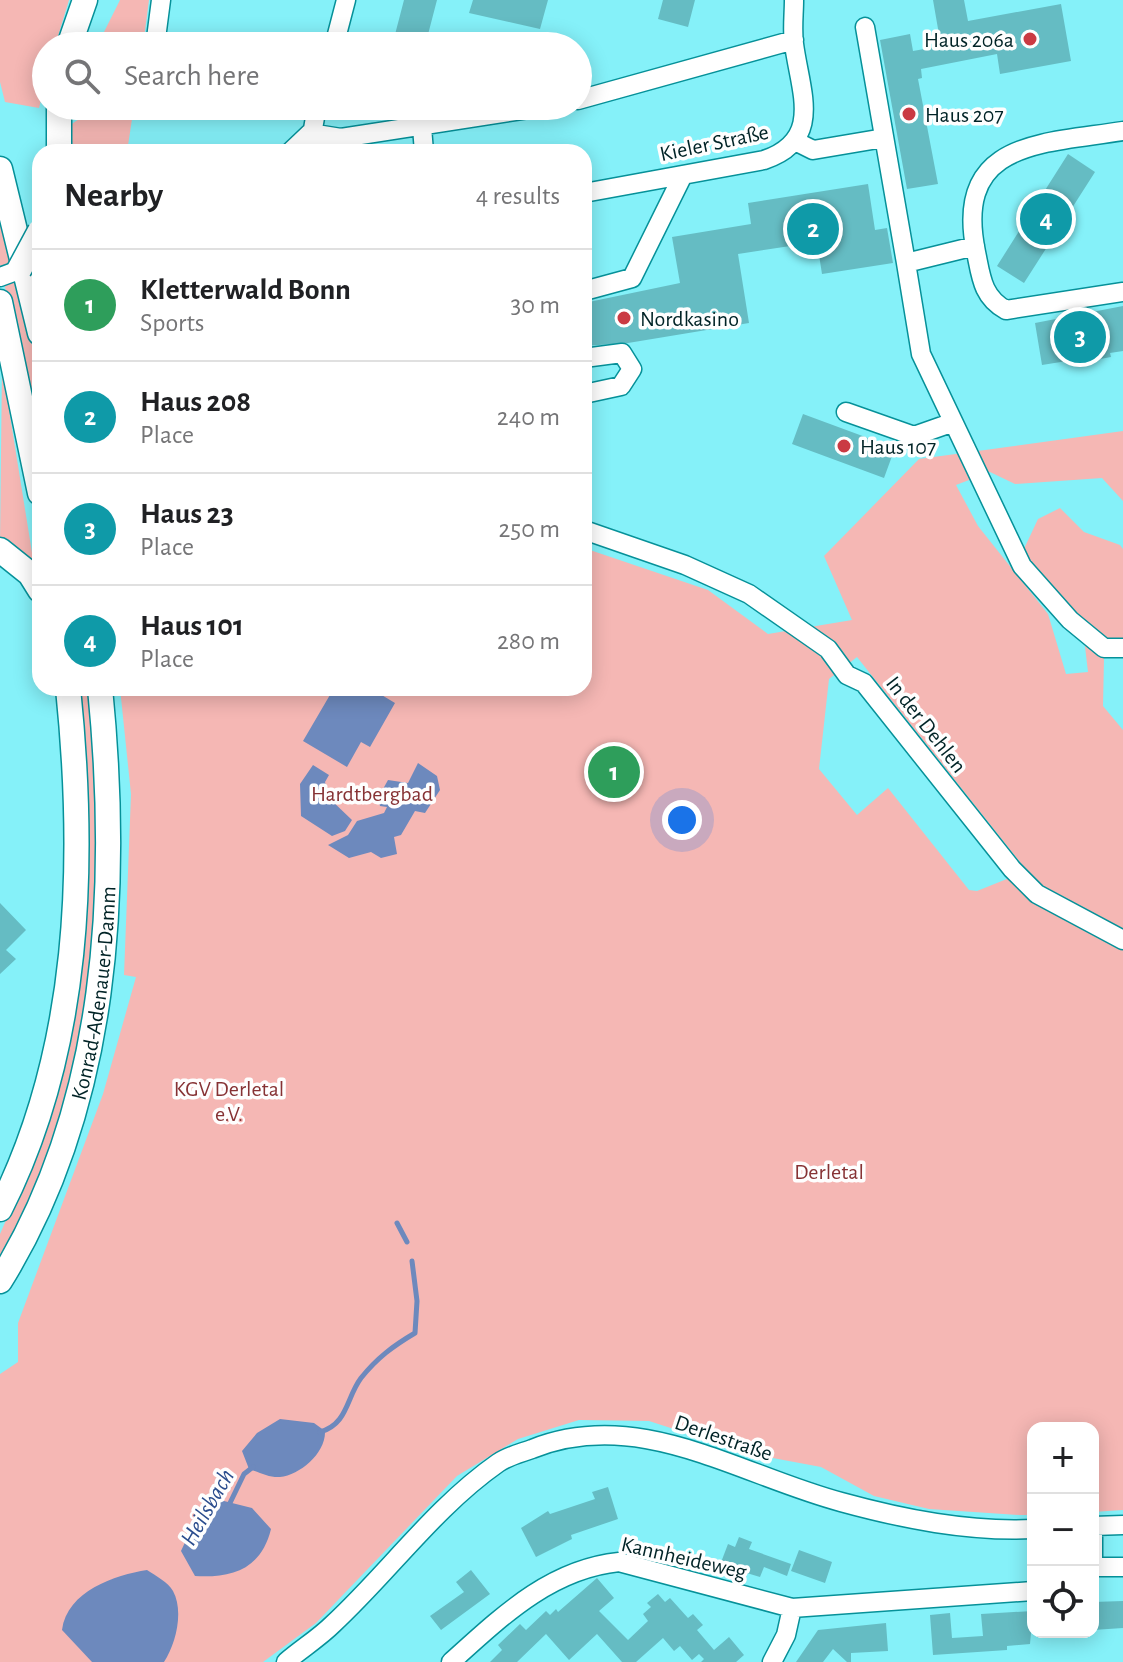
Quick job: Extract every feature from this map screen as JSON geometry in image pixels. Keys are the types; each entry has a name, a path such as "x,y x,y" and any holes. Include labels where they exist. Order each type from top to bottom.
{"main road":[{"path":"74,32 85,0"},
{"path":"59,120 59,144"},
{"path":"0,169 32,300"},
{"path":"9,273 32,242"},
{"path":"1,311 32,456"},
{"path":"0,550 32,577"},
{"name":"Konrad-Adenauer-Damm","path":"0,1209 26,1150 46,1090 68,976 78,828 69,696"},
{"name":"Konrad-Adenauer-Damm","path":"0,1281 45,1189 71,1120 89,1050 103,963 109,873 109,777 101,696"}],"street":[{"path":"157,32 161,0"},
{"path":"338,32 346,0"},
{"name":"Kieler Straße","path":"592,192 780,154 795,141 805,116 794,40 794,0"},
{"path":"865,27 921,354 951,423 1022,566 1070,620 1104,648 1123,648"},
{"path":"592,96 794,40"},
{"path":"309,144 313,120"},
{"path":"310,133 341,138 464,120"},
{"path":"422,127 423,144"},
{"path":"1123,131 1016,148 995,165 976,191 972,217 984,290 993,303 1006,310 1123,292"},
{"path":"298,144 310,133"},
{"path":"795,141 813,150 884,138"},
{"path":"592,289 632,278 683,175"},
{"path":"906,263 975,246"},
{"path":"592,357 622,353 632,369 621,386 592,392"},
{"path":"846,412 914,436 951,423"},
{"name":"In der Dehlen","path":"592,533 685,565 749,594 828,649 847,675 864,683 1037,894 1123,940"},
{"name":"Derlestraße","path":"286,1662 332,1625 458,1495 501,1461 556,1439 612,1434 667,1441 839,1502 921,1521 993,1529 1027,1529"},
{"path":"1099,1526 1123,1525"},
{"name":"Kannheideweg","path":"451,1662 509,1609 552,1582 592,1565 619,1562 792,1608 1027,1591"},
{"path":"1099,1567 1123,1567"},
{"path":"772,1662 786,1635 792,1608"}],"green space":[{"path":"0,0 69,0 59,32 32,32 32,107 5,102 0,82"},
{"path":"120,0 149,0 145,32 104,32"},
{"path":"78,120 132,120 128,144 72,144 69,126"},
{"path":"0,209 32,345 32,411 0,264"},
{"path":"2,366 32,564 0,543"},
{"name":"Derletal","path":"1123,431 1123,501 1102,478 1015,484 990,472 956,485 978,526 1048,614 1066,674 1088,672 1082,621 1033,575 1023,551 1038,519 1060,508 1084,532 1120,545 1123,549 1123,638 1118,639 1104,658 1103,706 1123,730 1123,1510 1099,1512 1099,1422 1027,1422 1027,1515 1019,1515 929,1509 874,1496 821,1467 751,1454 649,1421 579,1420 518,1439 457,1476 316,1623 263,1662 0,1662 0,1374 18,1362 18,1323 103,1094 136,977 124,975 131,794 121,696 592,696 592,551 708,590 768,634 852,620 824,556 919,459","holes":["857,657 1027,871 977,891 969,890 888,788 857,815 819,769 829,679"]},
{"path":"81,696 92,696 100,816 99,911 93,963 74,1066 60,1116 23,1214 0,1261 0,1234 41,1140 87,887 87,783"}],"water":[{"path":"329,696 383,696 395,703 370,747 361,742 347,767 303,741"},
{"path":"418,763 437,776 440,790 425,813 415,811 401,835 394,837 397,854 381,858 371,852 349,858 328,845 348,835 357,821 384,813 387,807 380,806 378,798 388,780 408,783"},
{"path":"313,765 329,775 325,782 329,798 352,820 345,831 332,836 301,816 300,784"},
{"path":"280,1419 314,1423 325,1431 321,1447 310,1462 288,1475 272,1477 249,1469 242,1451 257,1433"},
{"path":"216,1499 252,1508 271,1529 260,1554 243,1569 221,1575 195,1576 181,1551 200,1510"},
{"path":"147,1570 171,1588 178,1608 175,1637 164,1662 92,1662 62,1630 66,1616 73,1605 94,1587"}],"building":[{"path":"404,0 437,0 429,32 396,32"},
{"path":"473,0 548,0 540,29 469,13"},
{"path":"663,0 695,0 688,27 658,19"},
{"path":"933,0 964,0 968,21 1061,4 1071,61 1000,74 997,54 921,69 922,78 918,79 938,184 907,189 880,40 910,34 913,51 941,46"},
{"path":"1068,154 1095,172 1024,283 997,266"},
{"path":"868,184 875,230 887,228 893,263 822,274 817,242 738,254 749,323 628,343 592,345 592,301 680,283 672,237 751,224 748,203"},
{"path":"1123,306 1123,351 1110,353 1111,357 1068,365 1067,361 1042,365 1035,323"},
{"name":"Haus 107","path":"803,414 895,448 884,478 792,444"},
{"path":"0,903 26,930 6,950 16,959 0,974"},
{"path":"608,1487 618,1519 571,1535 572,1539 536,1557 521,1528 548,1511 550,1514 595,1499 592,1492"},
{"path":"739,1537 752,1542 749,1549 791,1564 787,1576 764,1567 760,1577 720,1565 728,1544 735,1547"},
{"path":"799,1550 832,1562 825,1583 791,1571"},
{"path":"471,1570 490,1594 441,1630 430,1616 464,1592 456,1582"},
{"path":"597,1578 614,1598 599,1611 628,1640 648,1621 643,1614 651,1607 647,1603 658,1594 665,1602 670,1598 688,1618 693,1614 703,1625 697,1630 714,1650 729,1637 744,1655 736,1662 701,1662 704,1659 699,1654 692,1660 680,1646 674,1651 663,1638 636,1662 622,1662 597,1634 569,1660 546,1634 517,1662 490,1662 502,1650 498,1645 520,1624 526,1630 546,1611 550,1615 556,1609 558,1612"},
{"path":"1123,1601 1123,1628 1099,1630 1099,1602"},
{"path":"1027,1611 1027,1638 1031,1638 1030,1644 1007,1646 1007,1650 933,1655 930,1615 950,1613 952,1638 983,1636 981,1614"},
{"path":"886,1623 888,1651 851,1653 851,1662 847,1662 833,1649 823,1662 796,1662 818,1630"}],"waterway":[{"name":"Heilsbach","path":"397,1223 407,1242"},
{"name":"Heilsbach","path":"320,1432 341,1417 356,1386 373,1364 415,1333 417,1301 412,1261"},
{"name":"Heilsbach","path":"229,1505 244,1474 253,1467"}],"place":[{"name":"Haus 206a","path":"1030,39"},
{"name":"Haus 207","path":"909,114"},
{"name":"Haus 101","path":"1046,219"},
{"name":"Haus 208","path":"813,229"},
{"name":"Nordkasino","path":"624,318"},
{"name":"Haus 23","path":"1080,337"},
{"name":"Haus 107","path":"844,446"},
{"name":"Kletterwald Bonn","path":"614,772"}],"park label":[{"name":"Hardtbergbad","path":"372,793"},
{"name":"KGV Derletal e.V.","path":"229,1100"}]}
